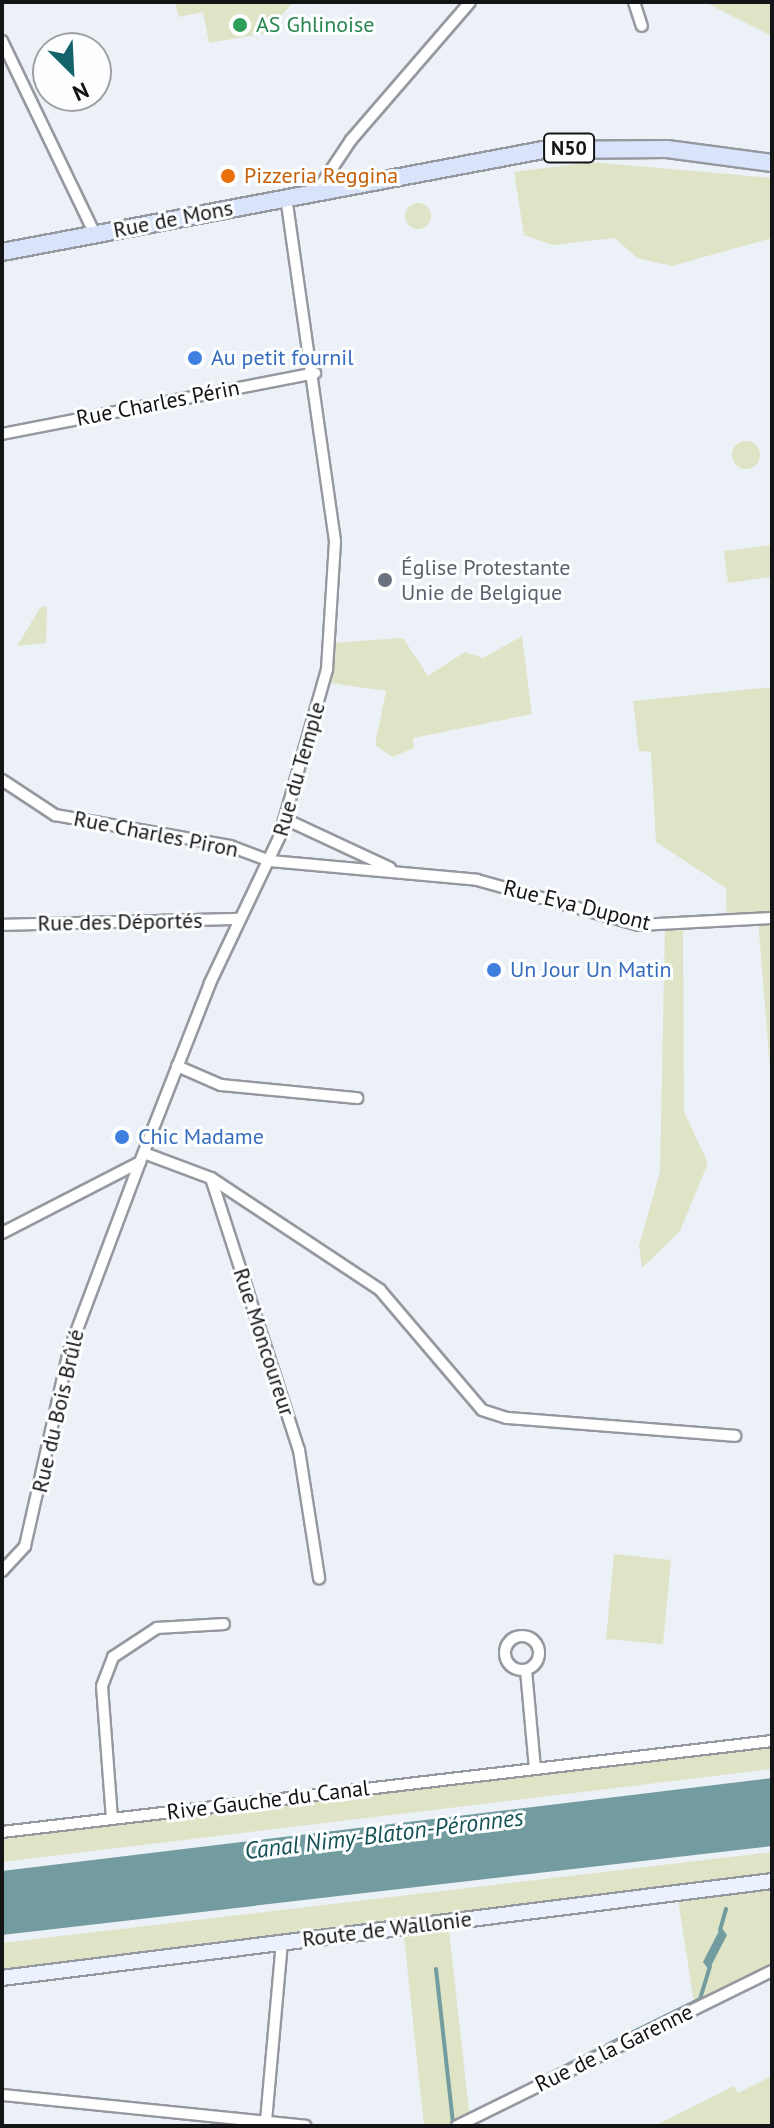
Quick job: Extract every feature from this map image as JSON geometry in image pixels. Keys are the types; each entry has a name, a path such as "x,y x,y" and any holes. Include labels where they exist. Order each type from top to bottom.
{"main road":[{"name":"Rue de Mons","path":"2,252 317,191 576,148 667,149 772,163"},
{"name":"Route de Wallonie","path":"2,1978 772,1881"}],"street":[{"path":"317,191 351,140 470,2"},
{"path":"634,2 642,26"},
{"path":"2,41 95,234"},
{"name":"Rue du Temple","path":"142,1158 238,919 270,861 285,819 336,612 315,373 286,197"},
{"name":"Rue Charles Périn","path":"2,434 315,373"},
{"name":"Rue Charles Piron","path":"2,780 55,815 230,846 270,861 403,873"},
{"path":"285,819 403,873"},
{"name":"Rue Eva Dupont","path":"403,873 477,880 639,925 772,918"},
{"name":"Rue des Déportés","path":"2,925 238,919"},
{"path":"177,1066 221,1085 357,1098"},
{"path":"2,1233 142,1158 211,1178 380,1290 482,1410 507,1418 735,1436"},
{"name":"Rue du Bois Brûlé","path":"4,1568 25,1546 75,1332 142,1158"},
{"name":"Rue Moncoureur","path":"211,1178 299,1450 319,1578"},
{"path":"112,1819 102,1686 113,1657 157,1628 224,1624"},
{"path":"526,1670 535,1768"},
{"name":"Rive Gauche du Canal","path":"2,1832 772,1741"},
{"path":"266,2121 282,1943"},
{"name":"Rue de la Garenne","path":"457,2126 772,1971"},
{"path":"2,2095 305,2126"}],"green space":[{"name":"AS Ghlinoise","path":"175,2 293,2 267,33 209,43 203,12 179,17"},
{"path":"705,2 772,2 772,36 728,14"},
{"path":"591,162 772,178 772,238 672,266 637,258 615,238 553,245 524,235 514,172"},
{"path":"418,203 427,207 431,216 427,225 418,229 409,225 405,216 409,207"},
{"path":"746,441 756,445 760,455 756,465 746,469 736,465 732,455 736,445"},
{"path":"772,545 772,577 728,583 724,551"},
{"path":"47,606 46,643 17,646 40,608"},
{"path":"522,636 532,714 413,738 414,748 392,757 375,745 386,691 324,682 331,643 403,638 428,676 465,652 483,658"},
{"path":"772,687 772,1094 758,920 727,921 726,888 656,842 651,752 639,751 633,701"},
{"path":"683,924 684,1112 708,1163 680,1231 642,1268 639,1246 660,1172 665,926"},
{"path":"614,1554 671,1560 663,1644 606,1639"},
{"path":"772,1741 772,1769 2,1862 2,1832"},
{"path":"772,1852 772,1971 695,2009 677,1893 448,1921 470,2120 457,2126 424,2126 403,1927 2,1978 2,1943"},
{"path":"772,2076 772,2126 654,2126 734,2086 738,2093"}],"water":[{"name":"Canal Nimy-Blaton-Péronnes","path":"772,1778 772,1846 2,1935 2,1871"},
{"path":"721,1927 727,1935 709,1970 703,1962"}],"waterway":[{"path":"720,1930 726,1909"},
{"path":"607,2045 700,1999 710,1966"},
{"path":"436,1969 453,2122"},
{"path":"589,2054 597,2050"},
{"path":"540,2079 581,2058"}],"place":[{"name":"AS Ghlinoise","path":"240,25"},
{"name":"Pizzeria Reggina","path":"228,176"},
{"name":"Au petit fournil","path":"195,358"},
{"name":"Église Protestante Unie de Belgique","path":"385,580"},
{"name":"Un Jour Un Matin","path":"494,970"},
{"name":"Chic Madame","path":"122,1137"}]}
